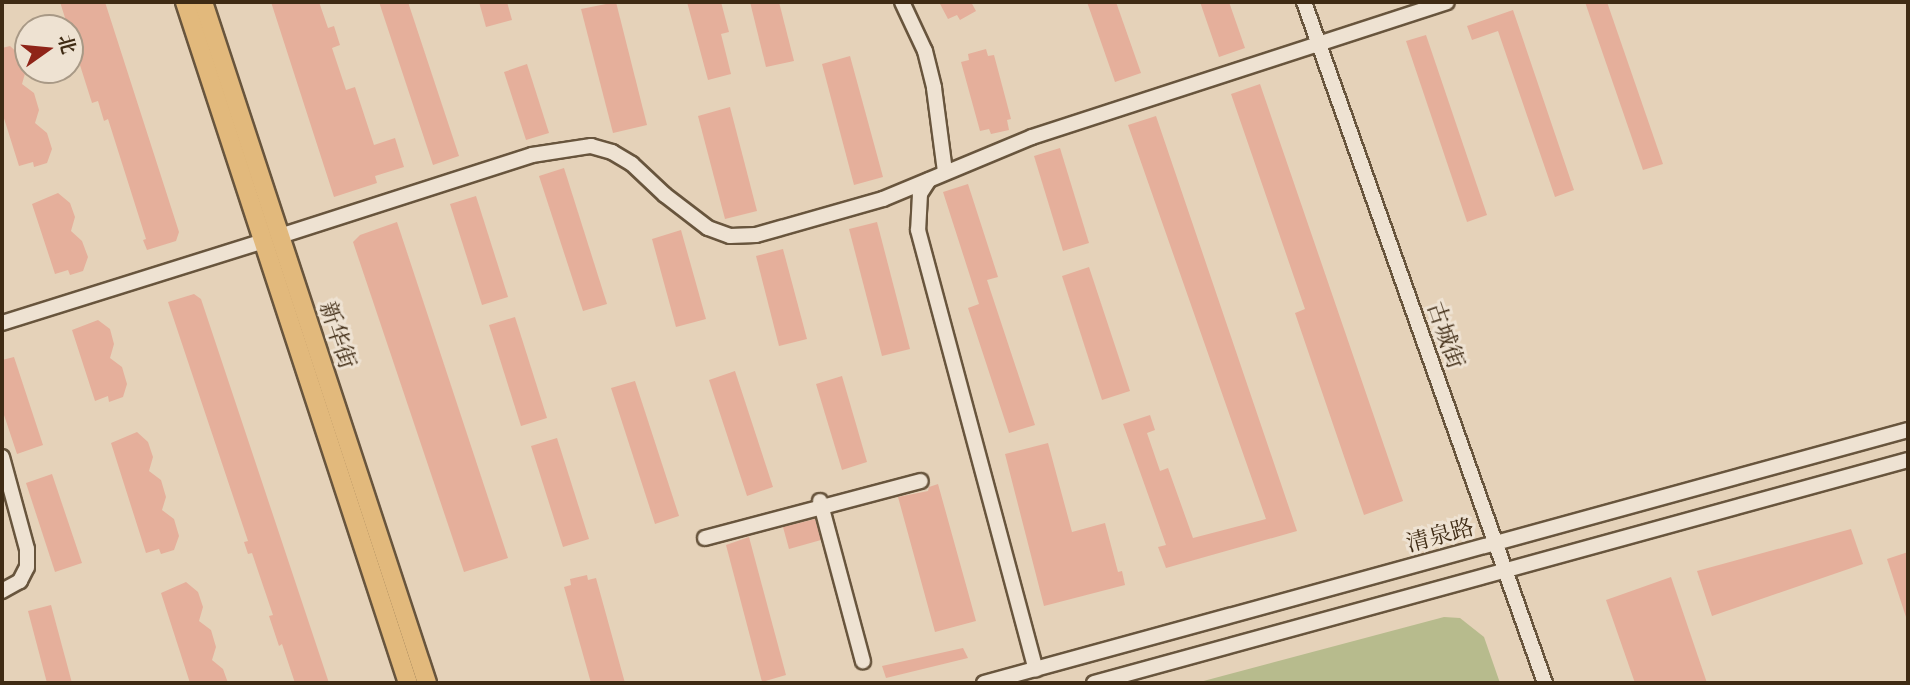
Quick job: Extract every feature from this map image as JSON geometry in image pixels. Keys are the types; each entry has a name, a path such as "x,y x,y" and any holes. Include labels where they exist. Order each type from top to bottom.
{"main road":[{"name":"新华街","path":"185,2 272,238 427,683"},
{"name":"新华街","path":"203,2 408,683"}],"street":[{"path":"902,2 925,51 934,88 945,172"},
{"name":"古城街","path":"1304,2 1545,683"},
{"path":"2,323 532,155 591,146 612,152 632,164 665,195 708,228 730,236 756,235 871,203 1032,137 1318,41 1447,2"},
{"path":"930,178 920,194 918,230 1036,669"},
{"name":"清泉路","path":"984,683 1908,430"},
{"path":"2,457 27,549 27,567 20,581 2,591"},
{"path":"1094,683 1908,460"},
{"path":"705,538 820,503 921,481"},
{"path":"820,503 863,661"}],"green space":[{"path":"1444,617 1460,618 1484,637 1500,683 1196,683"}],"building":[{"path":"60,2 105,2 179,232 176,241 147,250 143,240 146,239 108,119 104,121 98,101 92,103 84,78 84,14 64,14"},
{"path":"271,2 319,2 328,28 334,26 340,45 332,48 346,90 355,87 374,145 395,138 404,167 375,176 377,183 334,197"},
{"path":"379,2 408,2 459,156 433,165"},
{"path":"479,2 507,2 512,20 486,27"},
{"path":"616,2 647,125 613,133 581,9"},
{"path":"687,2 721,2 729,32 721,34 731,74 708,80"},
{"path":"750,2 779,2 794,61 766,67"},
{"path":"939,2 971,2 976,11 960,20 957,15 948,19"},
{"path":"1087,2 1116,2 1141,73 1115,82"},
{"path":"1200,2 1229,2 1245,48 1219,57"},
{"path":"1585,2 1607,2 1663,164 1643,170"},
{"path":"1513,10 1574,190 1555,197 1498,31 1472,40 1467,26"},
{"path":"1426,35 1487,215 1467,222 1406,41"},
{"path":"10,46 14,50 14,84 22,84 34,93 39,110 35,123 47,133 52,149 47,163 34,167 33,162 19,166 2,112 2,48"},
{"path":"986,49 988,56 994,55 1011,119 1007,120 1009,130 991,134 989,129 980,131 961,62 969,60 968,54"},
{"path":"850,56 883,177 854,185 822,64"},
{"path":"527,64 549,133 526,140 504,72"},
{"path":"1260,84 1403,501 1364,515 1295,313 1305,309 1231,94"},
{"path":"730,107 757,211 725,219 698,116"},
{"path":"1156,116 1297,531 1166,568 1158,547 1166,545 1123,424 1150,415 1155,430 1147,433 1160,471 1168,468 1193,538 1266,519 1128,125"},
{"path":"1060,148 1089,243 1063,251 1034,156"},
{"path":"564,168 607,304 583,311 539,176"},
{"path":"968,184 998,277 987,280 1035,425 1009,433 968,308 979,304 943,192"},
{"path":"58,193 70,203 75,217 71,231 82,241 88,257 83,271 70,275 68,270 55,274 32,204"},
{"path":"476,196 508,297 482,305 450,204"},
{"path":"397,222 508,558 464,572 353,242 360,235"},
{"path":"877,222 910,349 882,356 849,229"},
{"path":"681,230 706,319 676,327 652,239"},
{"path":"783,249 807,339 779,346 756,256"},
{"path":"1089,267 1130,391 1102,400 1062,276"},
{"path":"194,294 201,299 329,683 295,683 282,644 279,646 269,616 273,615 252,553 248,554 244,542 248,541 168,302"},
{"path":"515,317 547,418 521,426 489,325"},
{"path":"98,320 110,329 114,344 110,358 122,367 127,384 123,397 109,402 108,396 95,401 72,330"},
{"path":"14,357 43,445 17,454 2,409 2,360"},
{"path":"735,371 773,487 747,496 709,380"},
{"path":"842,376 867,462 842,470 816,384"},
{"path":"635,381 679,516 655,524 611,388"},
{"path":"137,432 148,442 153,457 149,471 161,480 166,497 162,510 174,519 179,536 174,550 161,554 159,549 146,553 111,443"},
{"path":"557,438 589,539 563,547 531,446"},
{"path":"1048,443 1072,532 1105,523 1118,572 1122,571 1125,585 1044,606 1005,454"},
{"path":"52,474 82,563 55,572 26,483"},
{"path":"938,484 976,621 935,632 898,497 928,491 929,487"},
{"path":"815,519 821,540 789,549 783,527"},
{"path":"1851,529 1863,564 1712,616 1697,571"},
{"path":"749,537 786,675 762,682 726,545"},
{"path":"1908,552 1908,617 1906,617 1887,559"},
{"path":"587,575 588,580 596,578 625,683 591,683 564,587 571,585 570,579"},
{"path":"1671,577 1707,683 1635,683 1606,600"},
{"path":"186,582 198,592 203,607 199,621 211,630 216,647 212,660 223,669 228,683 190,683 161,593"},
{"path":"51,605 72,683 47,683 28,611"},
{"path":"963,648 968,658 886,678 882,666"}]}
